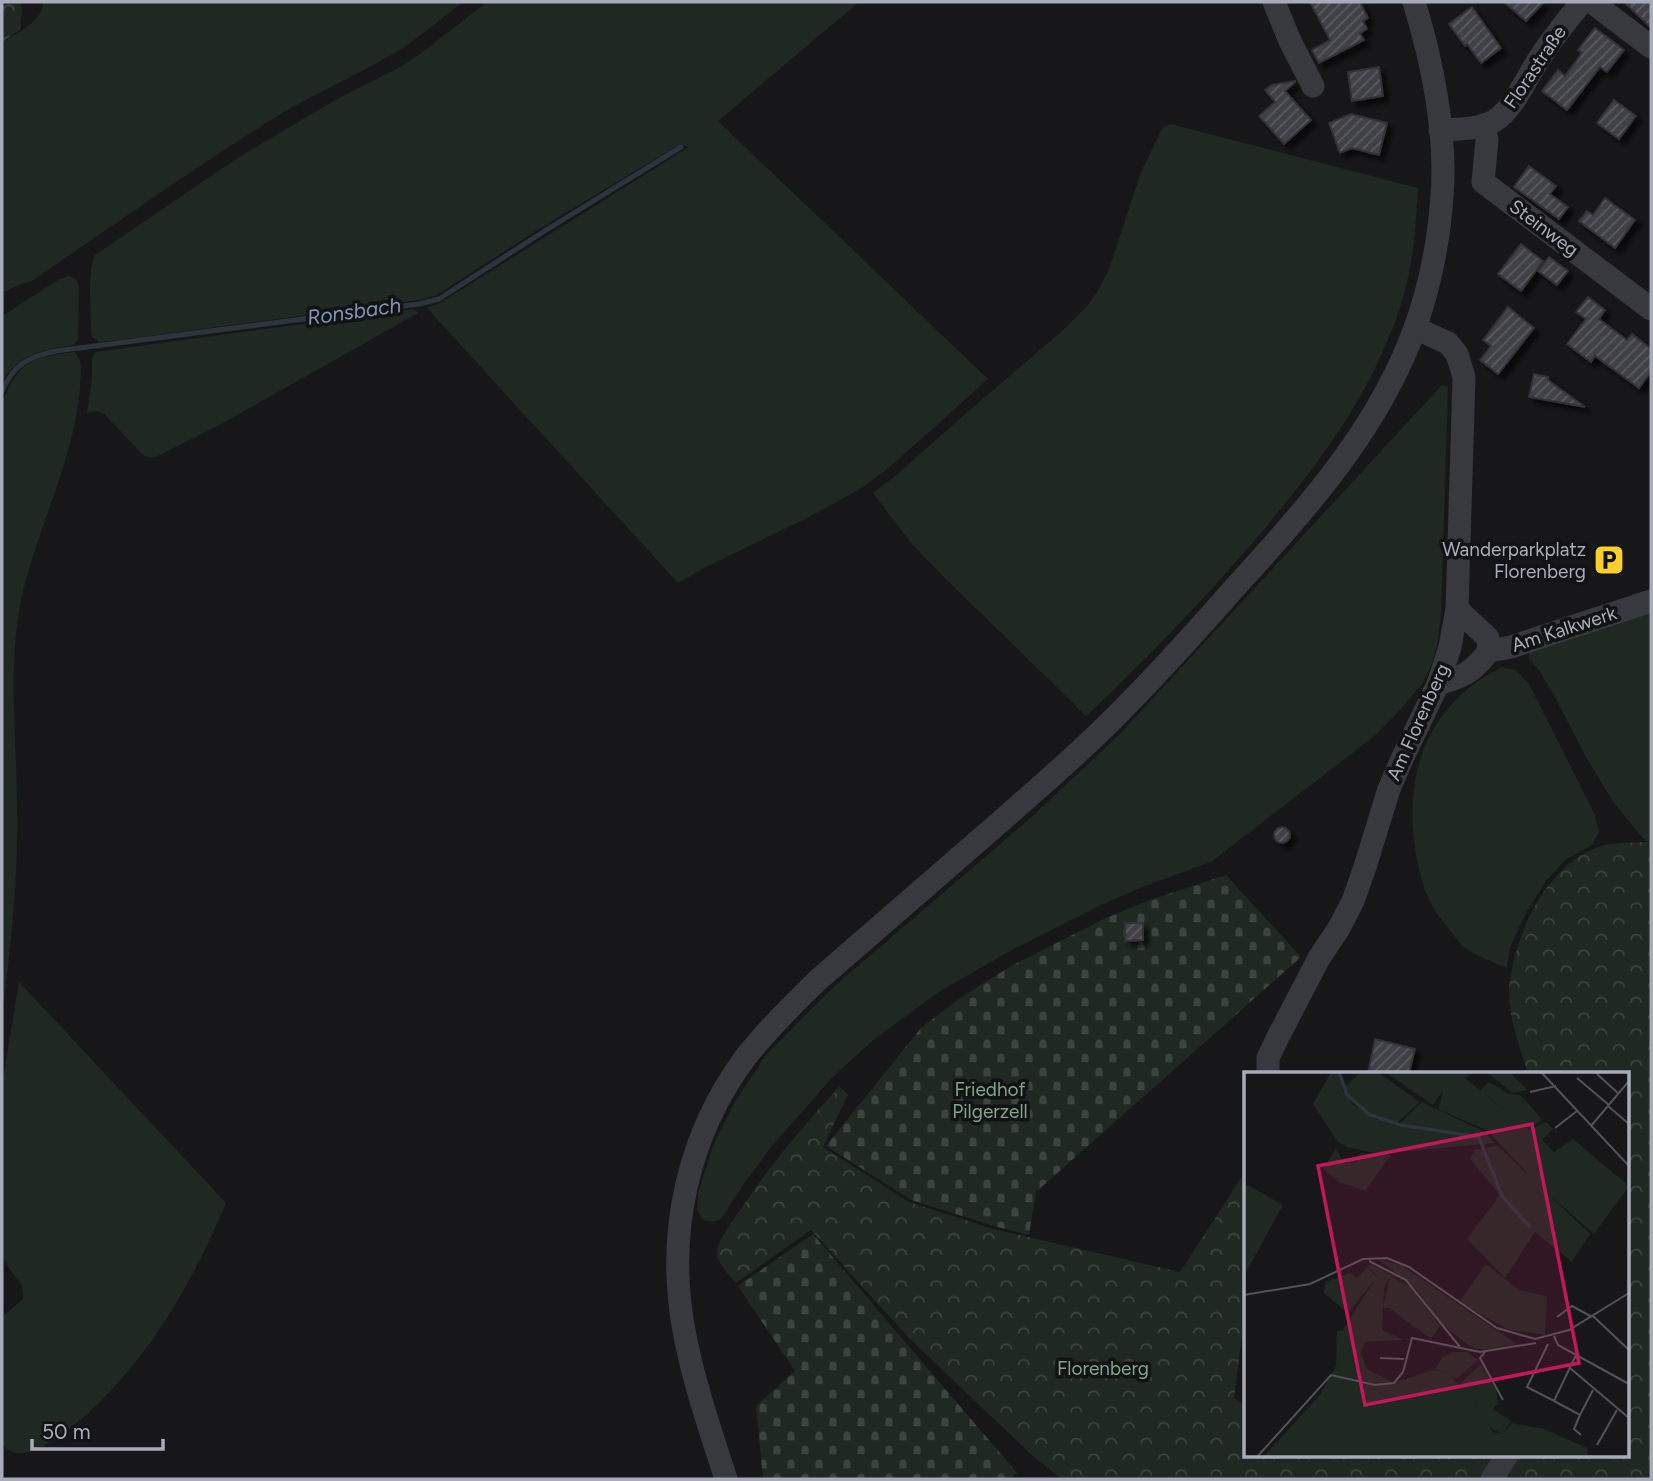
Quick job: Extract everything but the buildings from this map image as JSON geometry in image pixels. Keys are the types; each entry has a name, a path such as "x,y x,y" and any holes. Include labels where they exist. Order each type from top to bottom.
{"street":[{"path":"1274,2 1313,86"},
{"path":"726,1479 690,1359 680,1307 677,1262 684,1191 699,1142 716,1103 746,1057 818,980 1072,758 1141,691 1335,473 1356,442 1391,383 1415,328 1440,218 1443,193 1440,130 1429,59 1414,2"},
{"name":"Florastraße","path":"1484,125 1504,114 1540,57 1582,2"},
{"path":"1592,2 1651,47"},
{"path":"1440,130 1484,125"},
{"name":"Steinweg","path":"1484,125 1487,140 1483,182 1651,309"},
{"name":"Am Florenberg","path":"1268,1072 1268,1058 1319,958 1353,901 1389,789 1438,684 1450,647 1457,609 1464,377 1457,354 1448,343 1415,328"},
{"name":"Am Kalkwerk","path":"1457,609 1488,638 1489,651 1511,647 1651,601"},
{"path":"1438,684 1455,680 1476,668 1489,651"},
{"path":"1492,1479 1506,1456"}],"green space":[{"path":"2,2 20,2 22,10 20,30 2,42"},
{"path":"43,2 463,2 401,49 274,118 32,281 2,293 2,42 34,21"},
{"path":"487,2 859,2 718,121 988,379 891,466 860,489 678,583 427,308 440,303 689,147 680,144 539,229 437,295 420,300 127,339 99,342 92,337 90,280 95,255 236,159 337,99 402,66"},
{"path":"1171,124 1418,188 1413,252 1402,300 1376,367 1325,451 1280,510 1210,590 1162,642 1086,716 910,542 873,493 1061,332 1087,306 1109,269 1141,172 1163,127"},
{"path":"69,276 76,279 79,286 78,340 74,345 33,354 17,364 2,382 2,316"},
{"path":"414,309 418,313 225,422 158,456 150,458 143,455 104,414 96,411 87,413 92,358 95,352"},
{"path":"75,352 81,367 77,414 64,464 24,587 16,639 16,881 2,1016 2,403 15,378 28,364 47,356"},
{"path":"1442,385 1448,387 1441,616 1431,666 1422,684 1402,708 1377,734 1211,862 1097,907 1008,952 937,993 872,1041 830,1080 772,1146 721,1219 712,1222 702,1219 697,1210 698,1194 712,1148 734,1103 766,1055 838,983 1027,821 1119,735"},
{"path":"1651,607 1651,839 1646,841 1616,806 1587,759 1554,695 1529,658 1529,651"},
{"path":"1502,667 1515,670 1528,682 1594,813 1599,832 1592,845 1565,860 1545,882 1510,947 1507,968 1464,947 1435,911 1423,885 1413,834 1416,776 1436,725 1453,703 1475,684"},
{"name":"Florenberg","path":"1651,839 1651,1479 1062,1479 1034,1457 908,1337 811,1230 736,1283 719,1260 717,1251 720,1242 749,1196 839,1087 848,1094 823,1147 909,1202 993,1229 1180,1272 1244,1174 1244,1320 1234,1398 1244,1404 1244,1456 1628,1456 1628,1072 1528,1072 1513,1022 1509,987 1516,951 1530,916 1539,899 1563,870 1593,849 1620,843 1646,842"},
{"name":"Friedhof Pilgerzell","path":"1226,875 1301,957 1036,1192 1029,1235 911,1200 826,1146 921,1028 963,996 1013,965 1104,919 1150,900"},
{"path":"19,982 226,1203 187,1285 136,1361 84,1417 49,1443 25,1453 17,1453 2,1445 2,1317 23,1299 22,1285 2,1255 2,1085"},
{"path":"813,1234 1017,1473 1009,1479 763,1479 756,1406 795,1371 738,1286"}],"waterway":[{"name":"Ronsbach","path":"2,391 12,374 23,363 56,351 419,304 439,299 681,147"}],"place":[{"name":"Wanderparkplatz Florenberg","path":"1609,560"}]}
